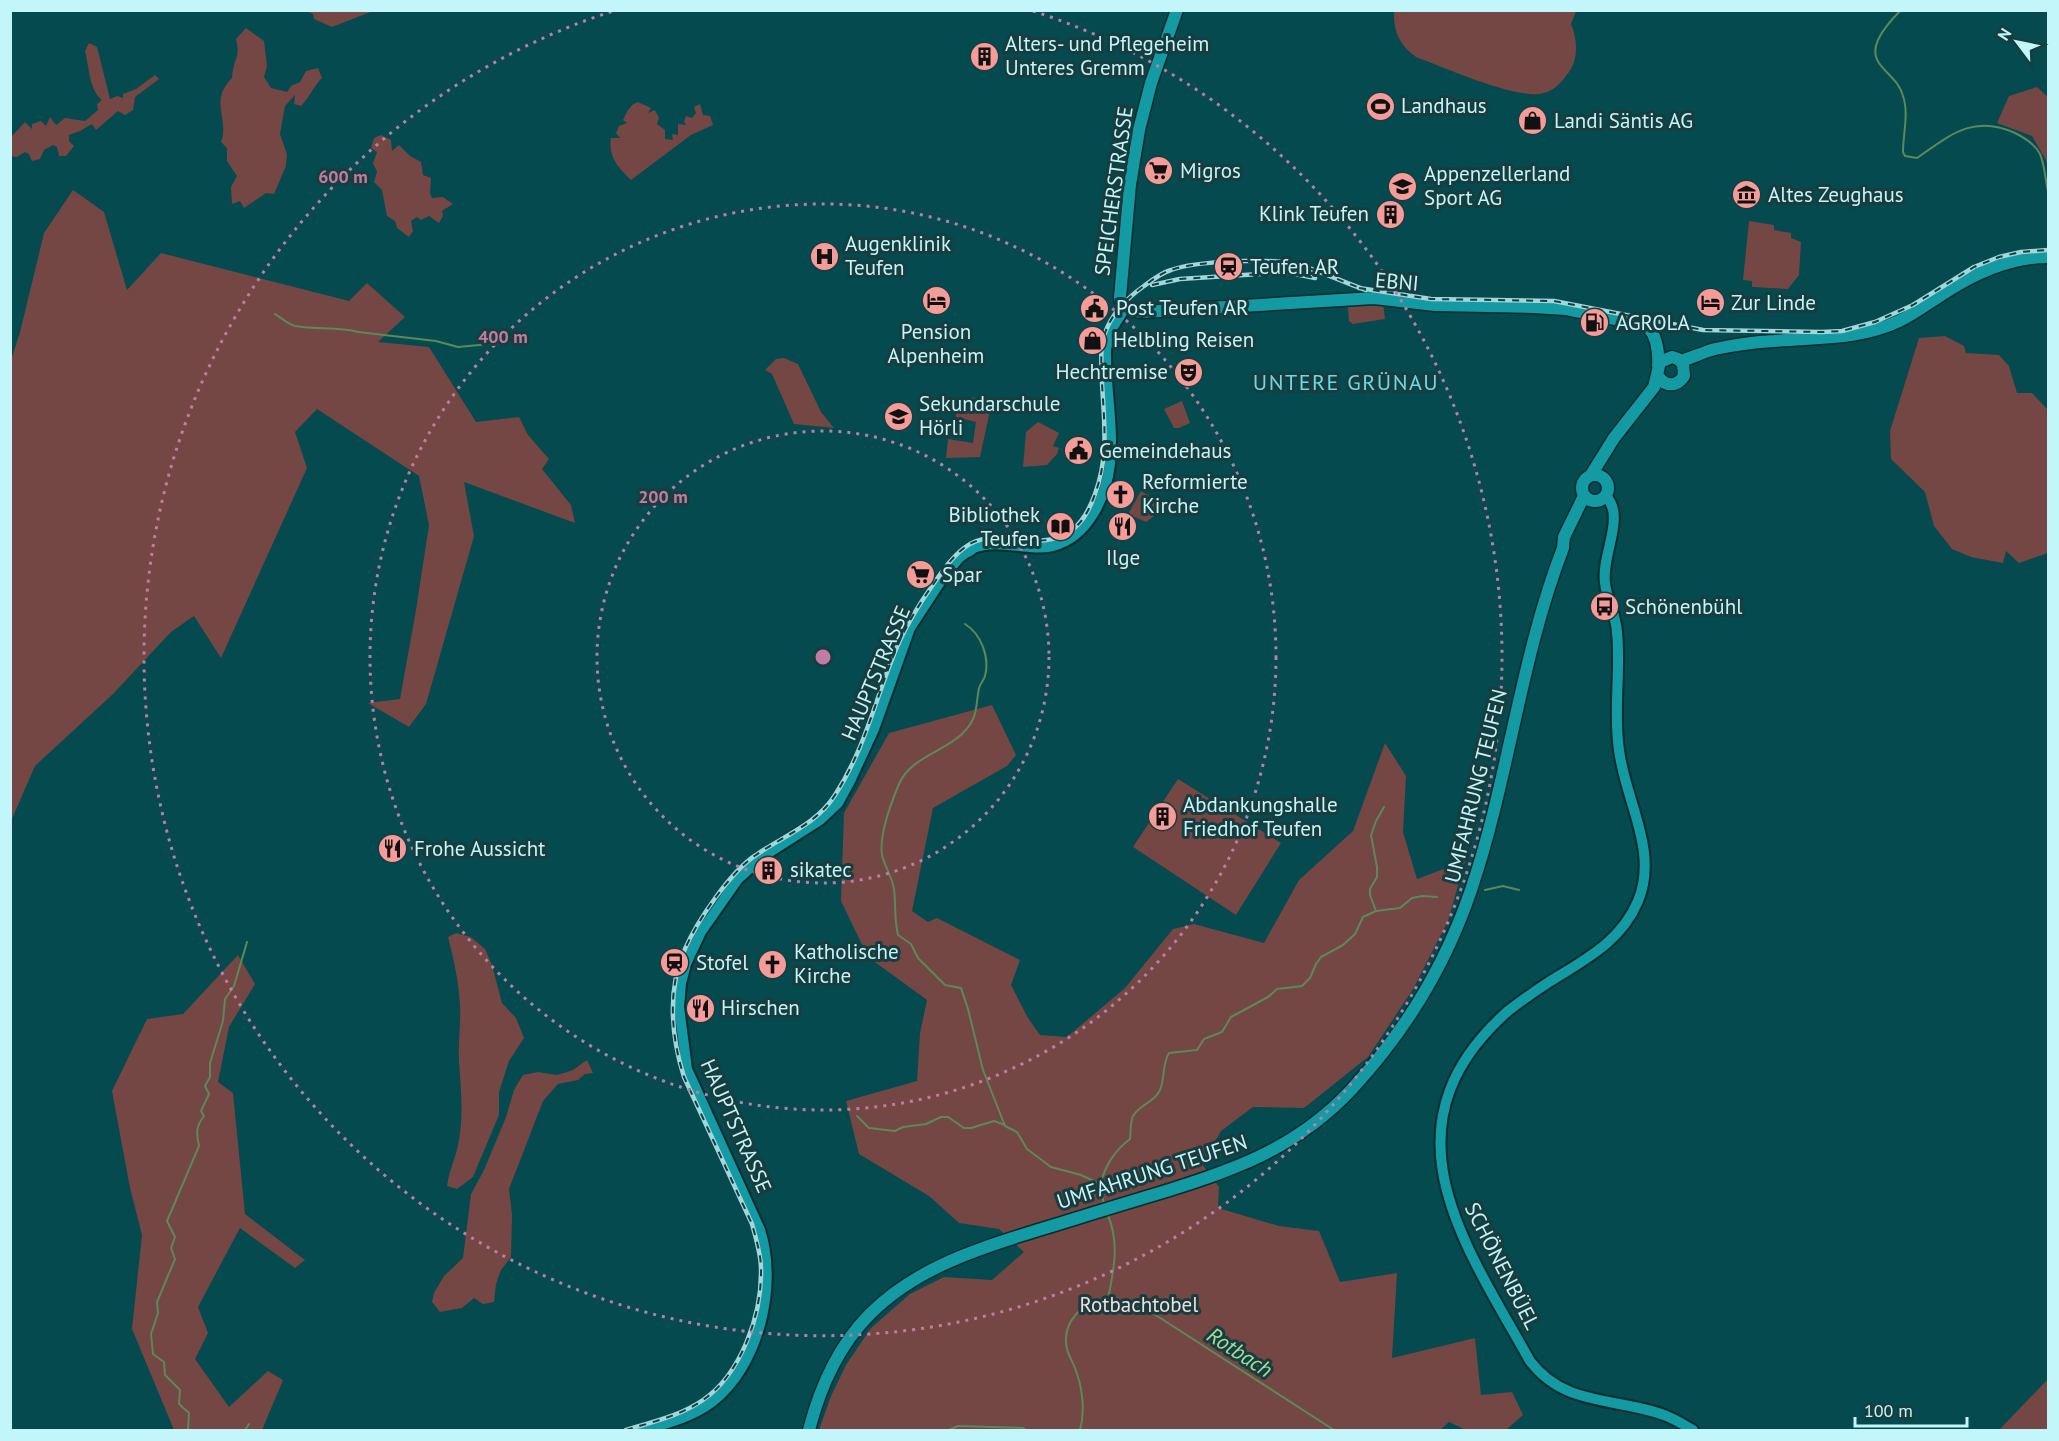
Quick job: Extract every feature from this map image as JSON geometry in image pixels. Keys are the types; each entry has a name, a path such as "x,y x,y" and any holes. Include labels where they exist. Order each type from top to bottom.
{"main road":[{"name":"SPEICHERSTRASSE","path":"1125,308 1120,297 1135,152 1151,83 1177,10"},
{"path":"1595,498 1608,486 1597,476 1597,468 1606,448 1647,398 1664,359 1695,364 1727,349 1772,341 1843,337 1865,333 1899,321 1976,274 2000,265 2049,257"},
{"name":"EBNI","path":"1125,308 1142,312 1374,298 1435,305 1566,309 1641,323 1649,328 1656,342 1679,363"},
{"path":"1656,342 1658,371 1665,383 1670,384"},
{"path":"1597,476 1621,438 1659,393 1670,384 1682,380 1679,363"},
{"name":"UMFAHRUNG TEUFEN","path":"809,1431 814,1410 830,1370 848,1341 868,1316 910,1282 970,1252 1209,1178 1264,1156 1302,1133 1350,1091 1397,1033 1438,967 1460,918 1481,859 1496,803 1544,600 1563,548 1564,537 1595,498 1582,483 1597,476"}],"street":[{"name":"HAUPTSTRASSE","path":"645,1431 691,1415 712,1402 729,1386 749,1354 759,1325 768,1283 766,1250 760,1230 696,1092 685,1061 679,1007 681,982 689,954 700,932 722,900 747,870 762,857 814,825 838,803 874,729 910,628 944,576 959,558 970,550 991,543 1031,547 1053,546 1071,538 1090,519 1110,466 1107,342 1111,330 1125,308"},
{"name":"SCHÖNENBÜEL","path":"1595,498 1613,506 1615,517 1604,569 1606,590 1617,630 1616,696 1619,751 1641,835 1644,852 1643,886 1634,909 1608,944 1525,998 1493,1024 1477,1042 1460,1067 1446,1102 1441,1136 1441,1164 1444,1187 1452,1214 1483,1277 1530,1361 1543,1377 1568,1392 1663,1415 1693,1431"}],"green space":[{"path":"306,11 373,11 332,27 314,19 313,14"},
{"path":"1394,11 1576,11 1571,24 1576,44 1575,57 1564,79 1547,92 1532,94 1500,88 1416,57 1398,37"},
{"path":"246,28 264,41 267,66 264,77 271,88 287,92 291,86 300,82 306,71 318,68 322,78 301,106 294,104 295,95 285,106 280,134 287,154 286,166 274,194 266,193 244,208 240,201 232,204 231,187 237,176 227,161 227,148 221,142 223,125 220,102 225,87 232,78 237,55 236,39"},
{"path":"89,43 97,47 110,99 117,96 123,98 123,94 136,89 155,75 159,79 135,97 133,110 125,115 118,111 96,130 92,124 69,135 69,141 74,146 66,156 59,156 57,147 53,145 44,150 40,159 32,161 29,154 25,152 17,157 11,156 11,137 25,122 32,129 32,124 41,121 46,126 50,117 56,125 65,118 85,121 98,110 97,104 102,100 94,90 90,77 85,51"},
{"path":"2037,87 2048,97 2048,170 2046,160 2032,136 1997,123 2009,96"},
{"path":"638,102 651,108 648,113 655,110 659,118 657,124 665,130 665,139 673,140 672,134 678,135 678,124 686,125 684,121 686,116 692,118 696,113 694,107 700,104 703,115 710,116 713,125 691,135 631,180 613,157 611,138 620,138 616,133 619,126 627,123 623,120 627,112 632,105"},
{"path":"381,135 391,140 392,151 399,145 410,156 421,162 423,175 431,178 432,198 443,197 453,204 442,211 443,216 439,223 429,216 421,220 417,217 411,221 413,231 409,237 397,228 395,221 387,216 382,190 374,182 377,172 373,163 377,152 371,148 374,138"},
{"path":"73,190 104,212 127,290 161,253 349,301 367,283 405,317 378,342 429,347 476,422 519,417 528,435 549,459 542,469 571,505 575,523 464,482 474,536 426,704 409,727 368,703 400,699 429,525 419,476 317,409 295,432 307,468 221,658 194,616 171,632 113,694 35,766 11,821 11,360 44,233"},
{"path":"1749,221 1774,225 1774,230 1791,233 1791,238 1801,242 1799,275 1788,289 1752,287 1752,281 1743,280"},
{"path":"1383,303 1385,319 1353,324 1349,321 1348,308 1351,304"},
{"path":"1945,336 1964,346 1966,353 1999,355 2009,366 2017,393 2032,393 2048,410 2048,553 2019,563 2006,551 2003,563 1971,557 1952,549 1934,526 1925,492 1891,459 1890,431 1919,338"},
{"path":"784,358 798,364 821,412 834,428 794,424 772,374 765,370 776,359"},
{"path":"972,397 991,406 980,457 946,458 948,439 973,443 976,422 956,417 956,408"},
{"path":"1182,401 1190,423 1174,428 1164,409"},
{"path":"1038,422 1059,433 1053,446 1059,448 1057,454 1047,465 1023,467 1026,432"},
{"path":"1141,491 1167,507 1146,522 1128,514"},
{"name":"Rotbachtobel","path":"992,705 1016,755 1007,766 933,808 912,911 928,922 937,918 1020,960 1011,985 1028,1018 1040,1035 1067,1037 1125,988 1173,929 1194,924 1264,943 1299,880 1353,831 1385,743 1406,776 1403,832 1417,879 1465,861 1448,921 1413,989 1368,1057 1304,1108 1253,1107 1221,1131 1202,1164 1219,1187 1218,1208 1279,1226 1319,1231 1340,1282 1397,1273 1392,1358 1475,1338 1481,1395 1512,1392 1523,1415 1506,1430 1466,1430 1449,1422 1440,1430 819,1430 831,1396 846,1365 871,1328 910,1294 944,1277 992,1280 1024,1252 999,1229 959,1223 929,1196 859,1154 846,1101 917,1081 920,1033 927,1000 868,957 841,901 844,813 889,733"},
{"path":"1178,779 1281,843 1236,915 1133,847"},
{"path":"456,933 471,937 485,949 492,965 502,1003 516,1018 524,1038 509,1061 499,1092 499,1115 473,1177 457,1189 447,1186 460,1135 461,1114 459,997 448,937"},
{"path":"238,955 255,984 229,1027 218,1082 233,1093 245,1214 305,1260 295,1268 240,1228 198,1307 208,1333 195,1359 229,1407 268,1371 283,1380 262,1430 174,1430 132,1329 142,1235 130,1188 112,1091 147,1019 183,1014"},
{"path":"587,1060 593,1073 585,1074 578,1080 558,1084 543,1101 509,1189 512,1214 511,1257 501,1270 496,1284 494,1302 483,1304 474,1298 462,1308 440,1312 432,1302 434,1293 444,1276 463,1258 471,1194 484,1170 506,1117 514,1090 523,1075 538,1072 557,1075 573,1070"},
{"path":"2048,1379 2048,1430 1999,1430"}],"waterway":[{"path":"1901,10 1882,32 1875,49 1879,63 1900,88 1905,103 1903,152 1905,156 1917,158 1951,135 1974,126 2000,128 2022,137 2038,150 2048,191"},
{"path":"275,314 295,326 343,329 436,341 458,347 501,343"},
{"path":"965,624 980,640 986,661 985,676 979,688 974,717 962,734 919,762 904,775 886,819 882,855 894,889 898,935 911,944 918,958 945,985 961,988 983,1070 1005,1126 1017,1132 1027,1149 1051,1167 1081,1175 1100,1184 1104,1205"},
{"path":"1100,1184 1111,1159 1130,1139 1133,1116 1160,1090 1169,1053 1197,1050 1204,1039 1222,1032 1231,1017 1268,997 1277,989 1302,986 1310,978 1321,957 1343,945 1355,934 1363,917 1376,911 1370,895 1370,889 1377,877 1371,835 1384,807"},
{"path":"1485,890 1503,886 1519,890"},
{"path":"1376,911 1400,908 1412,898 1437,897"},
{"path":"188,1430 189,1413 179,1404 180,1390 165,1375 164,1362 153,1354 151,1334 158,1313 157,1302 175,1259 171,1248 175,1237 167,1221 199,1146 197,1130 204,1116 201,1111 209,1094 205,1086 210,1077 210,1063 223,1021 225,999 234,986 247,942"},
{"path":"857,1116 869,1128 895,1131 903,1127 926,1124 941,1117 948,1117 964,1128 994,1121 1005,1125"},
{"path":"1107,1213 1115,1245 1108,1299"},
{"name":"Rotbach","path":"1080,1430 1083,1408 1082,1393 1067,1349 1067,1330 1076,1314 1083,1308 1099,1300 1109,1299 1137,1303 1334,1430"},
{"path":"245,1430 249,1424"},
{"name":"Rotbach","path":"949,1430 958,1426 1023,1428 1026,1430"}],"railway":[{"path":"1359,288 1431,299 1554,301 1703,330 1842,331 1875,322 1913,305 1974,267 1999,257 2021,252 2048,250"},
{"path":"626,1430 685,1410 703,1400 716,1389 728,1375 747,1342 758,1305 761,1263 752,1224 684,1077 676,1045 673,1013 675,980 685,949 706,911 746,862 799,829 828,805 855,757 903,633 928,592 955,556 976,541 989,538 1031,541 1059,537 1072,530 1083,518 1091,504 1099,480 1104,453 1101,358 1103,339 1112,319 1126,301 1150,281 1167,271 1197,264 1233,261 1295,264 1366,290"},
{"path":"1152,285 1180,279 1275,273 1290,273 1315,278"}],"place":[{"name":"Alters- und Pflegeheim Unteres Gremm","path":"984,56"},
{"name":"Landhaus","path":"1380,106"},
{"name":"Landi Säntis AG","path":"1533,121"},
{"name":"Migros","path":"1159,171"},
{"name":"Appenzellerland Sport AG","path":"1403,186"},
{"name":"Altes Zeughaus","path":"1747,195"},
{"name":"Klink Teufen","path":"1390,214"},
{"name":"Augenklinik Teufen","path":"824,256"},
{"name":"Teufen AR","path":"1229,267"},
{"name":"Pension Alpenheim","path":"936,301"},
{"name":"Zur Linde","path":"1710,303"},
{"name":"Post Teufen AR","path":"1095,308"},
{"name":"AGROLA","path":"1595,323"},
{"name":"Helbling Reisen","path":"1092,340"},
{"name":"Hechtremise","path":"1189,372"},
{"name":"Sekundarschule Hörli","path":"898,416"},
{"name":"Gemeindehaus","path":"1078,451"},
{"name":"Reformierte Kirche","path":"1121,494"},
{"name":"Bibliothek Teufen","path":"1061,527"},
{"name":"Ilge","path":"1123,527"},
{"name":"Spar","path":"921,575"},
{"name":"Schönenbühl","path":"1604,607"},
{"name":"Abdankungshalle Friedhof Teufen","path":"1162,817"},
{"name":"Frohe Aussicht","path":"393,849"},
{"name":"sikatec","path":"769,870"},
{"name":"Stofel","path":"675,963"},
{"name":"Katholische Kirche","path":"773,964"},
{"name":"Hirschen","path":"700,1008"}],"district":[{"name":"UNTERE GRÜNAU","path":"1346,382"}]}
